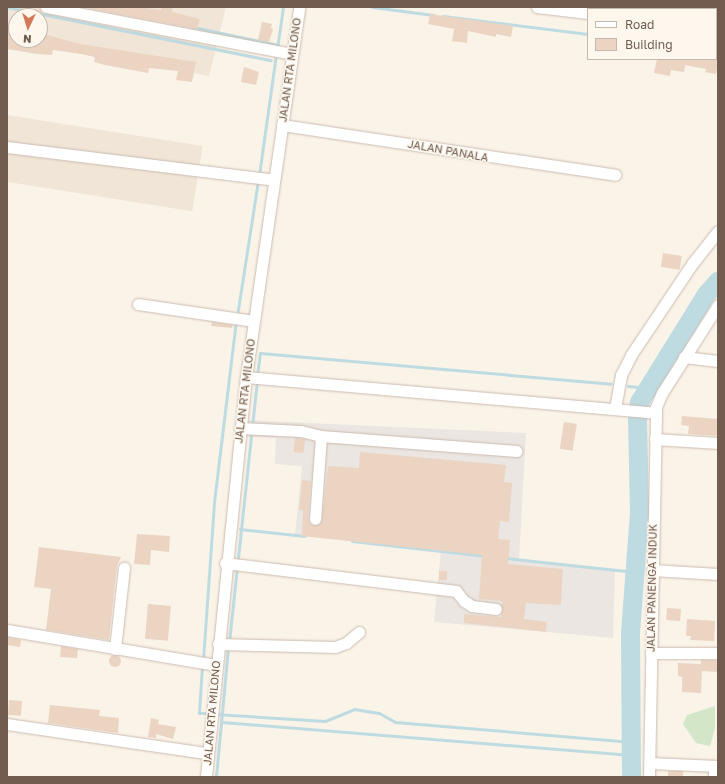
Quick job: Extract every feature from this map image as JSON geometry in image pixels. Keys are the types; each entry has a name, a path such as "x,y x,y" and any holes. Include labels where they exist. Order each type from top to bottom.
{"street":[{"path":"46,7 292,54"},
{"name":"JALAN RTA MILONO","path":"206,777 218,644 233,564 248,429 246,377 299,7"},
{"path":"537,7 587,13"},
{"name":"JALAN PANALA","path":"282,125 615,175"},
{"path":"7,146 274,180"},
{"path":"615,409 621,375 631,355 692,264 718,231"},
{"path":"138,304 254,321"},
{"name":"JALAN PANENGA INDUK","path":"649,777 655,439 651,412 684,357 718,305"},
{"path":"684,357 718,361"},
{"path":"246,377 651,412"},
{"path":"248,429 301,432 321,436 516,451"},
{"path":"315,519 321,436"},
{"path":"655,439 718,444"},
{"path":"233,564 456,591 464,601 472,606 496,609"},
{"path":"115,649 124,567"},
{"path":"652,570 718,574"},
{"path":"7,630 216,665"},
{"path":"218,644 335,647 346,643 359,632"},
{"path":"652,653 718,653"},
{"path":"7,724 207,753"},
{"path":"650,763 715,770"}],"shaded area":[{"path":"7,7 226,7 209,76 48,45 48,8 8,8 7,37"},
{"path":"7,115 203,146 192,211 7,182"},
{"path":"241,420 526,433 519,559 615,570 613,638 434,622 441,551 295,535 302,466 275,464 276,438 239,436"}],"green space":[{"path":"715,706 715,728 710,746 696,743 683,724 687,715"}],"building":[{"path":"83,7 139,7 161,10 161,7 173,7 172,12 200,19 197,29"},
{"path":"430,14 513,26 511,37 496,34 496,37 468,31 467,43 452,41 454,29 428,24"},
{"path":"262,22 272,24 271,28 273,29 269,42 258,40"},
{"path":"7,27 8,48 48,48 48,35 80,44 196,62 192,82 176,80 178,71 149,68 148,73 94,62 95,57 81,54 53,50 52,55 37,54 7,49"},
{"path":"718,59 716,74 705,72 706,69 685,65 684,72 671,70 670,76 654,73 657,60"},
{"path":"244,67 259,72 256,85 241,82"},
{"path":"663,253 682,256 680,270 661,267"},
{"path":"212,322 233,325 232,328 211,326"},
{"path":"682,416 718,419 718,436 688,434 689,426 681,425"},
{"path":"564,422 577,424 573,451 560,449"},
{"path":"295,438 305,439 303,453 294,452"},
{"path":"360,452 506,465 504,482 512,483 509,522 500,521 498,539 510,540 508,564 563,569 561,605 526,603 524,619 547,622 546,632 464,623 464,614 501,617 502,601 479,599 482,555 302,536 303,510 299,510 302,480 311,481 308,519 311,525 318,525 322,520 328,466 359,468"},
{"path":"137,534 170,536 169,552 151,550 150,565 134,564"},
{"path":"39,547 121,557 117,566 109,640 46,630 51,589 34,587"},
{"path":"439,571 447,571 447,580 439,580"},
{"path":"148,604 171,606 168,641 145,639"},
{"path":"667,608 681,609 680,621 666,620"},
{"path":"687,619 715,621 714,641 690,640 691,636 686,636"},
{"path":"7,637 21,640 20,647 7,645"},
{"path":"61,646 78,649 77,658 60,657"},
{"path":"117,655 120,656 120,666 113,667 110,666 109,659 110,656"},
{"path":"701,660 718,660 718,672 702,671 701,693 682,692 682,677 678,676 678,663 701,664"},
{"path":"9,700 22,701 21,716 8,715"},
{"path":"50,705 100,710 99,716 119,718 118,733 48,723"},
{"path":"151,718 159,720 158,724 176,727 173,739 156,734 156,738 148,737"},
{"path":"668,771 683,771 683,777 668,777"}],"waterway":[{"path":"7,7 271,60"},
{"path":"277,49 283,7"},
{"path":"372,7 433,15"},
{"path":"606,7 614,8"},
{"path":"443,16 587,34"},
{"path":"193,27 278,45"},
{"path":"259,175 276,54"},
{"path":"237,316 258,181"},
{"path":"631,777 630,632 639,512 637,420 639,402 706,294 718,280"},
{"path":"203,660 214,502 236,321"},
{"path":"257,375 260,353 611,384"},
{"path":"229,642 257,381"},
{"path":"628,386 647,388"},
{"path":"636,777 634,692 643,521 637,420"},
{"path":"240,529 305,536"},
{"path":"352,541 486,556"},
{"path":"505,558 635,572"},
{"path":"216,777 228,647"},
{"path":"202,666 199,713 210,713"},
{"path":"215,714 325,721 354,709 379,713 395,722 632,742"},
{"path":"222,722 632,755"}]}
